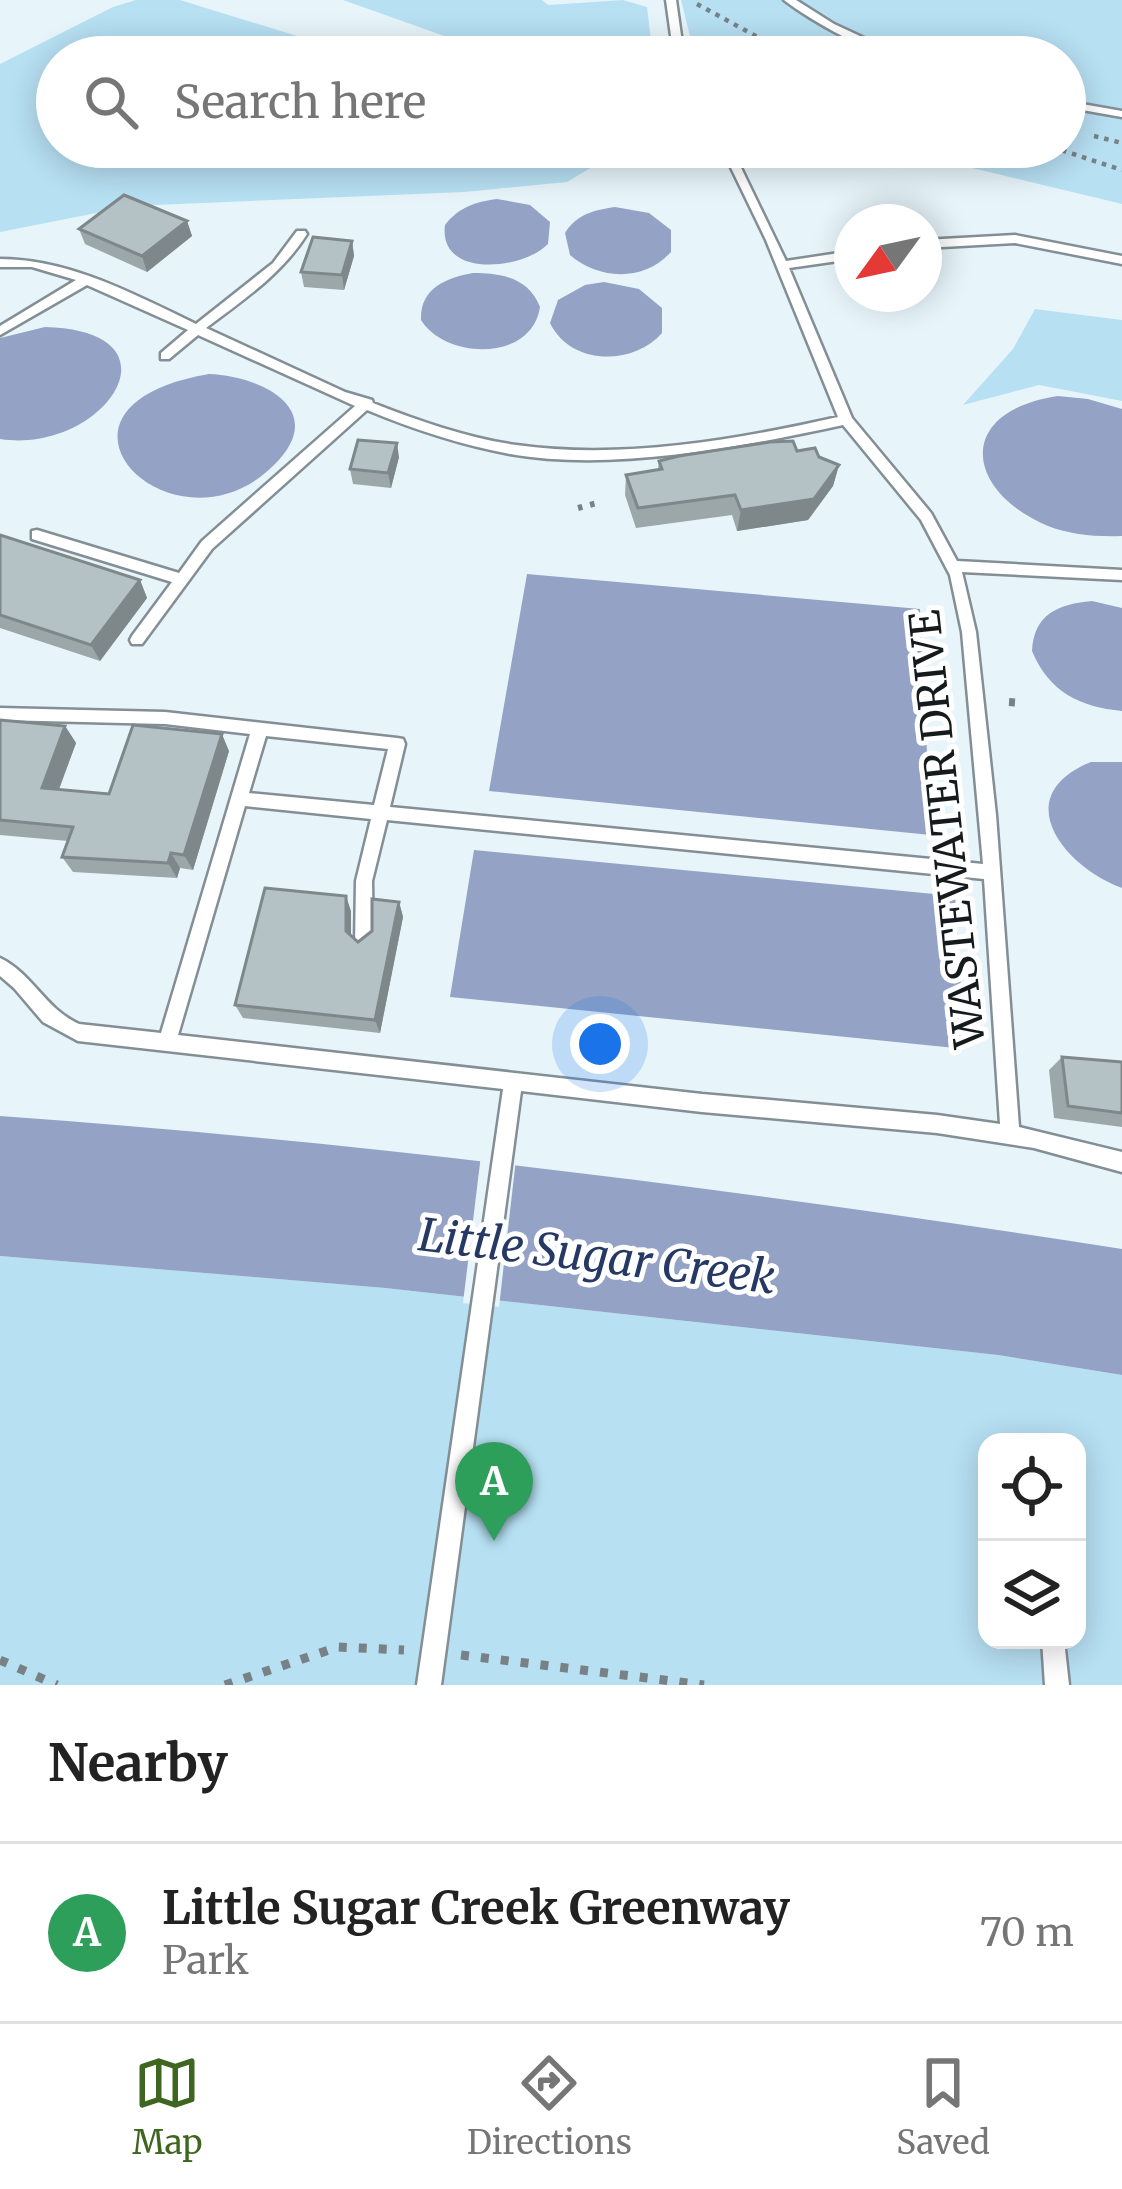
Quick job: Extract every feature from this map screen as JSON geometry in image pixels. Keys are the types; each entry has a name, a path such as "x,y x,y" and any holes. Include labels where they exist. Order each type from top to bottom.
{"lane":[{"path":"789,0 853,36"},
{"path":"671,2 676,36"},
{"path":"1086,108 1122,114"},
{"name":"WASTEWATER DRIVE","path":"736,168 782,265 845,420 926,517 954,566 969,632 1010,1135"},
{"path":"165,356 194,327 287,258 301,234"},
{"path":"942,243 1015,239 1122,260"},
{"path":"782,265 834,258"},
{"path":"0,263 42,265 86,280 368,403 452,434 510,449 560,454 620,452 845,420"},
{"path":"0,331 86,280"},
{"path":"137,640 208,545 368,403"},
{"path":"37,536 181,579"},
{"path":"954,566 1122,575"},
{"path":"0,714 139,716 397,745 362,897 364,944"},
{"path":"166,1043 260,728"},
{"path":"239,799 992,872"},
{"path":"0,966 16,976 34,1006 62,1026 166,1043 1010,1135 1122,1162"},
{"path":"429,1685 513,1082"},
{"path":"1055,1649 1057,1685"}],"path":[{"path":"671,2 694,3 751,36"},
{"path":"1086,158 1122,170"},
{"path":"578,508 601,502"},
{"path":"1009,702 1024,703"},
{"path":"0,1660 57,1685"}],"shaded area":[{"path":"136,0 180,0 297,36 56,36"},
{"path":"343,0 542,0 548,5 623,0 647,7 650,36 444,36"},
{"path":"681,0 1122,0 1122,204 972,168 1086,168 1086,36 690,36"},
{"path":"36,46 36,168 590,168 567,182 465,192 132,206 0,232 0,64"},
{"path":"1035,309 1122,320 1122,401 1039,385 963,405 1013,349"},
{"path":"0,1256 385,1288 998,1355 1122,1375 1122,1685 0,1685"}],"water":[{"path":"497,199 530,205 550,222 548,244 503,264 468,262 446,242 445,225 468,206"},
{"path":"615,207 649,213 671,230 671,252 648,269 621,274 594,269 570,255 565,233 575,221"},
{"path":"473,273 513,279 529,289 540,307 534,325 522,338 505,346 468,348 449,343 421,320 425,300 436,286"},
{"path":"604,282 639,289 662,308 662,333 650,344 619,356 587,354 560,337 550,323 558,300 585,285"},
{"path":"45,327 89,334 113,348 121,368 115,390 97,412 71,429 37,439 0,439 0,338"},
{"path":"209,374 250,381 283,400 295,428 289,446 273,466 234,492 194,498 158,489 131,469 118,443 124,416 152,391"},
{"path":"1058,396 1122,409 1122,536 1084,535 1048,526 999,493 987,473 983,453 988,434 1001,418 1025,404"},
{"path":"527,574 920,609 931,835 489,791"},
{"path":"1092,601 1122,608 1122,711 1068,695 1047,677 1032,651 1037,628 1050,613"},
{"path":"1091,762 1122,762 1122,888 1081,864 1053,830 1052,793 1066,776"},
{"path":"474,850 955,896 965,1049 450,997"},
{"name":"Little Sugar Creek","path":"0,1116 562,1171 1122,1249 1122,1375 998,1355 385,1288 0,1256"}],"pier":[{"path":"481,1155 516,1159 499,1307 463,1303"}],"building":[{"path":"124,195 187,221 142,256 79,229"},
{"path":"313,237 352,241 342,275 301,272"},
{"path":"358,440 397,443 388,473 350,469"},
{"path":"793,441 797,451 815,448 819,457 839,465 814,499 741,510 735,495 638,508 626,475 662,469 659,461 679,456"},
{"path":"0,535 140,580 91,645 0,615"},
{"path":"0,720 65,726 42,788 109,794 133,725 222,734 184,855 171,853 168,863 62,857 73,827 0,820"},
{"path":"265,888 346,896 346,931 358,942 372,931 372,899 399,902 375,1020 235,1005"},
{"path":"1062,1057 1122,1062 1122,1113 1068,1106"}],"place":[{"name":"Little Sugar Creek Greenway","path":"494,1541"}]}
